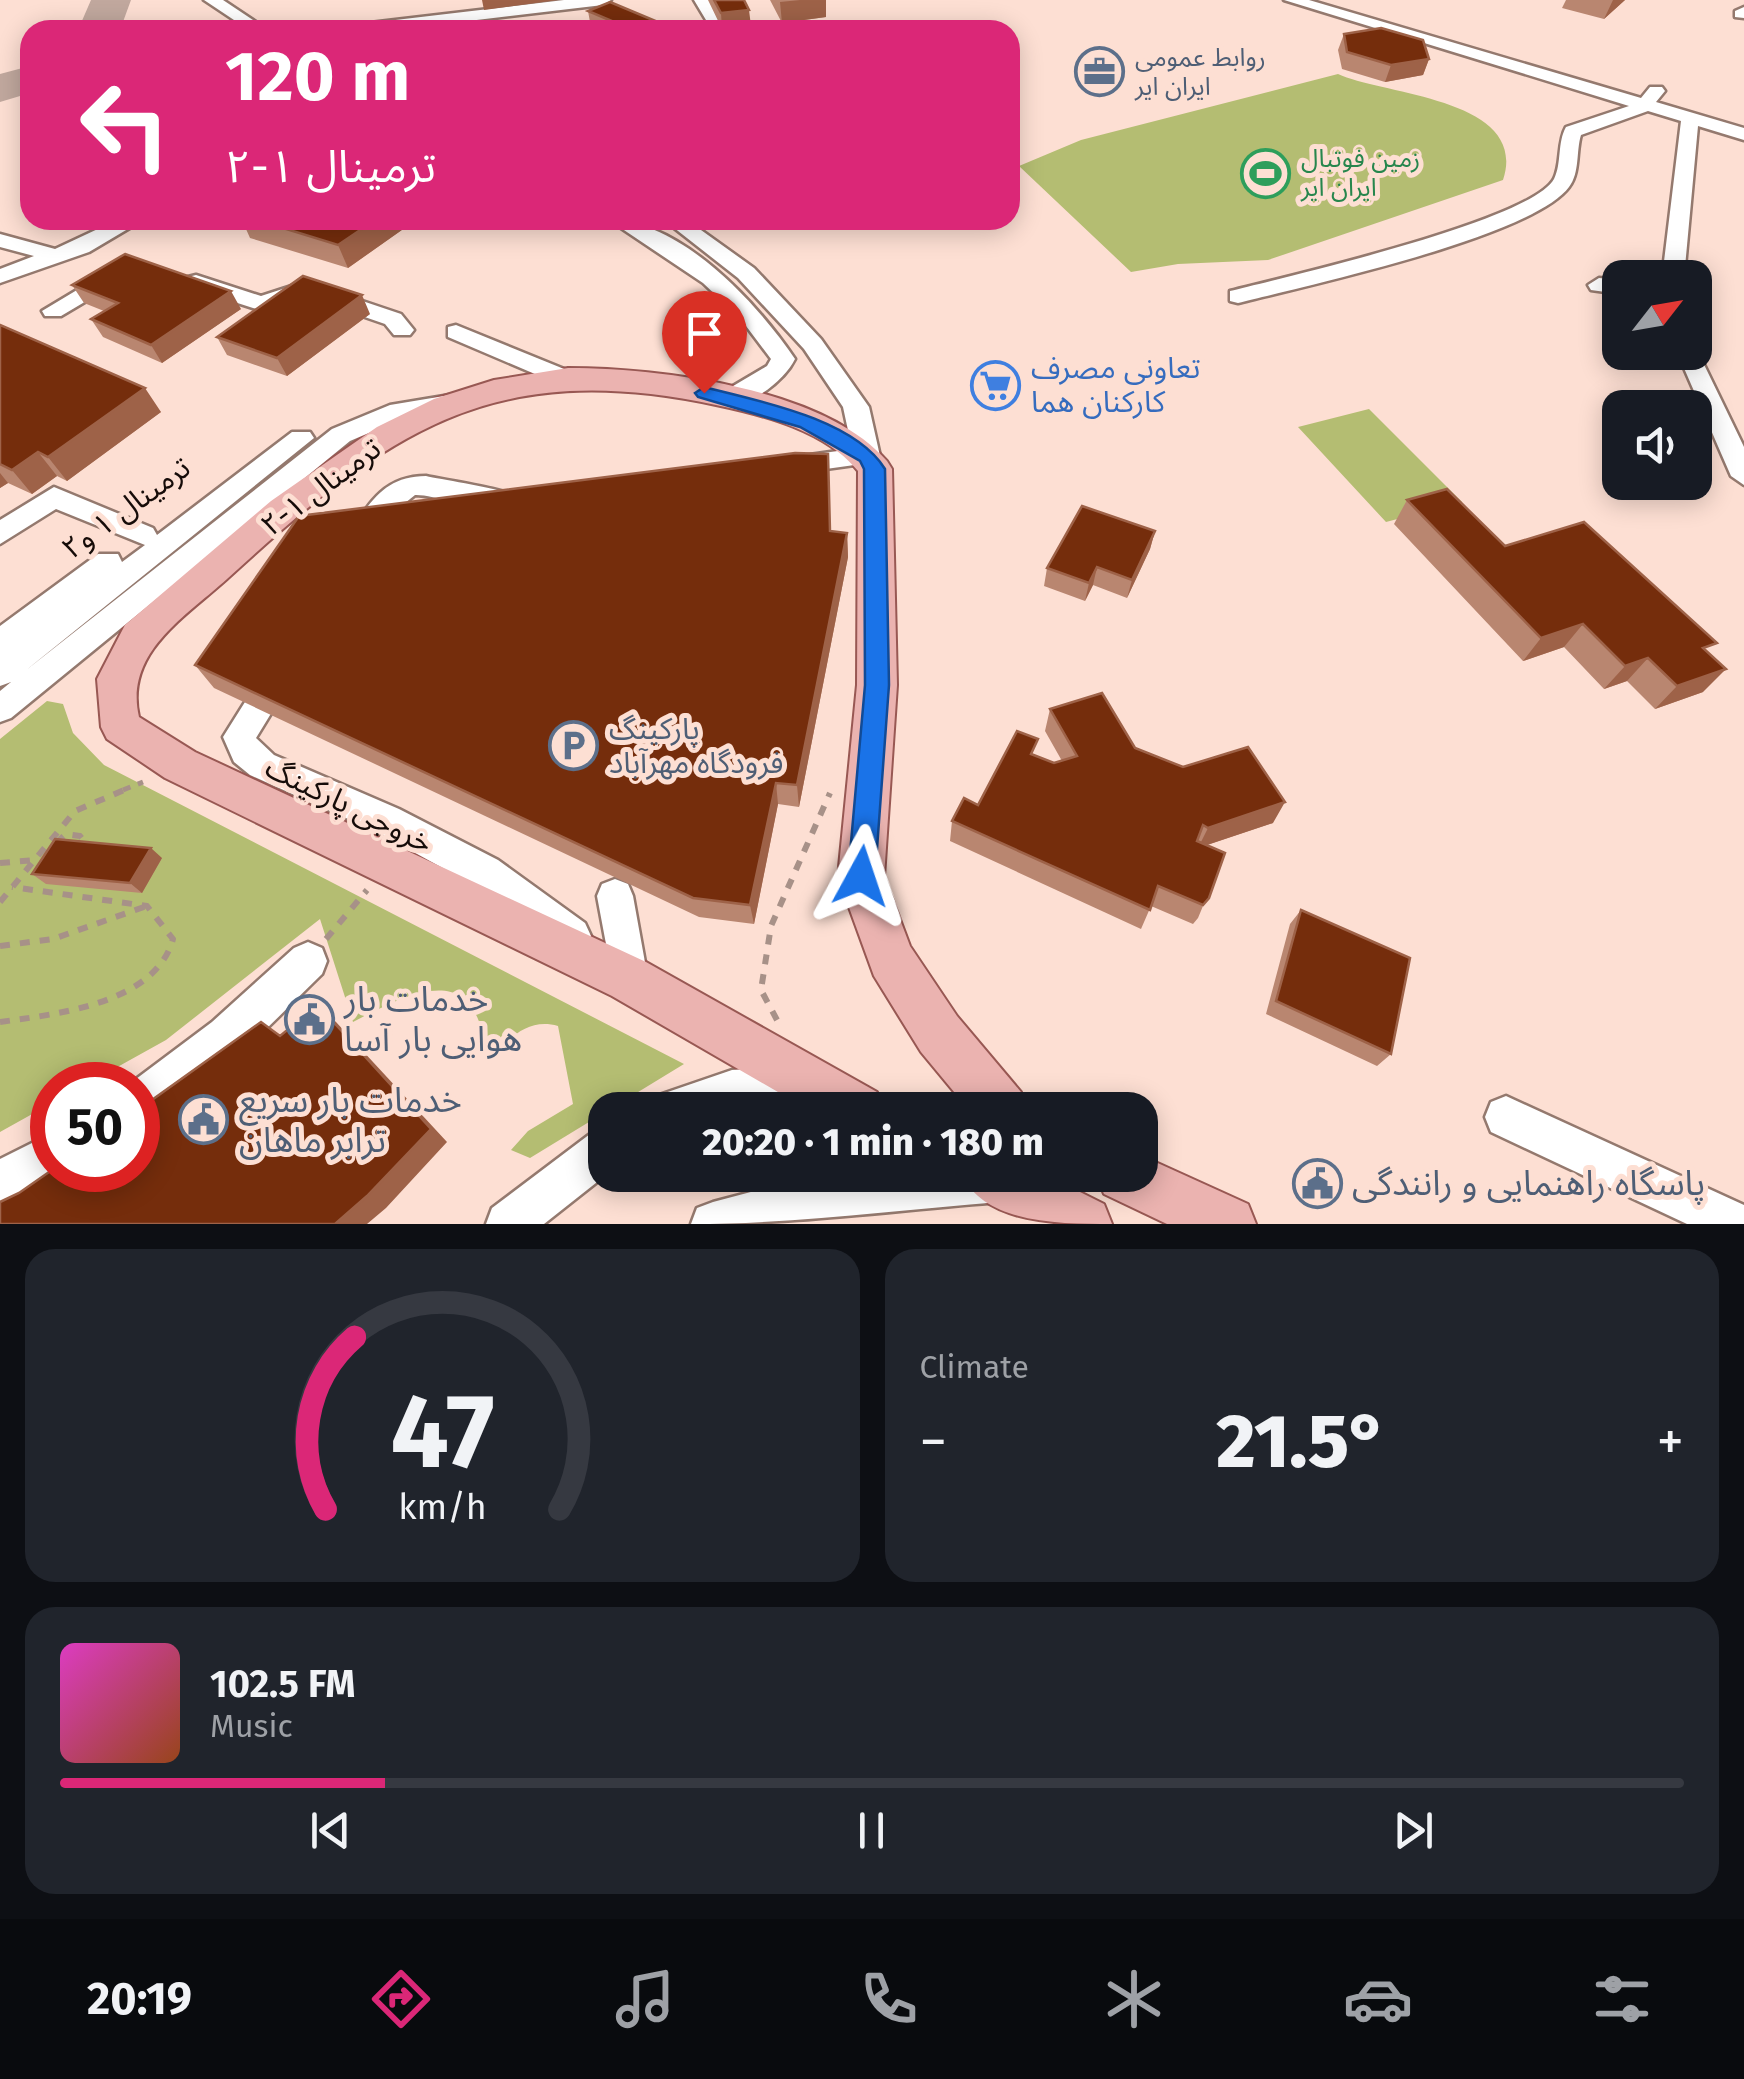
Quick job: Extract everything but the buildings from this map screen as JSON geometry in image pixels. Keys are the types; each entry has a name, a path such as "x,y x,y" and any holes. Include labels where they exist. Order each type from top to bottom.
{"main road":[{"name":"ترمینال ۱-۲","path":"823,1092 629,979 180,766 120,727 111,694 122,662 139,636 347,460 396,430 469,400 565,378 637,381 732,398 807,422 867,456"},
{"path":"867,456 874,469 877,685 861,876 890,960 940,1034 988,1092"},
{"path":"1158,1191 1228,1224"},
{"path":"1025,1192 1084,1224"}],"street":[{"path":"212,0 244,20"},
{"path":"436,20 603,0"},
{"path":"1292,0 1604,90 1744,116"},
{"path":"1333,0 1649,99 1690,118 1744,134"},
{"path":"1238,296 1416,248 1537,206 1562,185 1573,131 1649,99"},
{"path":"1675,260 1690,118"},
{"path":"0,276 57,256 112,230"},
{"path":"644,230 722,282 750,311 783,358 777,371 732,398"},
{"path":"688,230 746,273 814,344 856,407 867,456 772,468"},
{"path":"0,240 57,256"},
{"path":"53,311 133,263"},
{"path":"170,274 260,303 304,289 392,319 402,330"},
{"path":"456,332 565,378"},
{"path":"1697,370 1744,476"},
{"path":"0,709 299,464 341,435 399,411 469,400"},
{"name":"ترمینال ۱ و۲","path":"0,643 242,464 325,425 399,411"},
{"path":"0,673 299,440"},
{"path":"344,569 374,514 392,492 431,484 486,501 524,496"},
{"path":"0,534 54,497 143,534"},
{"name":"خروجی پارکینگ","path":"297,646 240,737 246,752 262,765 387,820 484,872 629,979"},
{"path":"615,896 629,979"},
{"path":"160,1087 204,1056 308,961"},
{"path":"726,1092 811,1086"},
{"path":"1506,1117 1736,1224"},
{"path":"508,1224 588,1162"},
{"path":"0,1183 30,1166"},
{"path":"713,1224 739,1214 854,1192"}],"path":[{"path":"0,902 75,811 180,766"},
{"path":"778,1022 762,990 772,926 832,788"},
{"path":"0,863 33,862 66,834 80,836 93,852"},
{"path":"308,961 387,864"},
{"path":"0,1022 54,1016 128,988 166,962 172,939 147,906 12,888"},
{"path":"0,946 53,940 147,906"}],"green space":[{"name":"زمین فوتبال ایران ایر","path":"1338,74 1448,104 1475,116 1495,132 1506,153 1503,180 1268,260 1178,264 1131,272 1020,167 1081,140"},
{"path":"1369,409 1462,502 1386,522 1298,427"},
{"path":"47,701 63,704 73,733 104,765 684,1064 638,1092 588,1092 588,1123 530,1158 511,1150 528,1131 573,1104 558,1026 527,1028 486,1061 481,1028 472,1007 458,995 441,991 421,993 353,1022 320,919 166,1040 126,1062 30,1062 30,1115 0,1132 0,739"}],"taxiway":[{"path":"103,20 111,0"},
{"path":"0,88 20,82"}],"place":[{"name":"روابط عمومی ایران ایر","path":"1100,72"},
{"name":"زمین فوتبال ایران ایر","path":"1266,173"},
{"name":"تعاونی مصرف کارکنان هما","path":"996,385"},
{"name":"پارکینگ فرودگاه مهرآباد","path":"574,746"},
{"name":"خدمات بار هوایی بار آسا","path":"309,1019"},
{"name":"خدمات بار سریع ترابر ماهان","path":"204,1120"},
{"name":"پاسگاه راهنمایی و رانندگی","path":"1317,1183"}],"route":[{"path":"704,393 770,408 807,422 867,456 874,469 877,685 861,876"}]}
